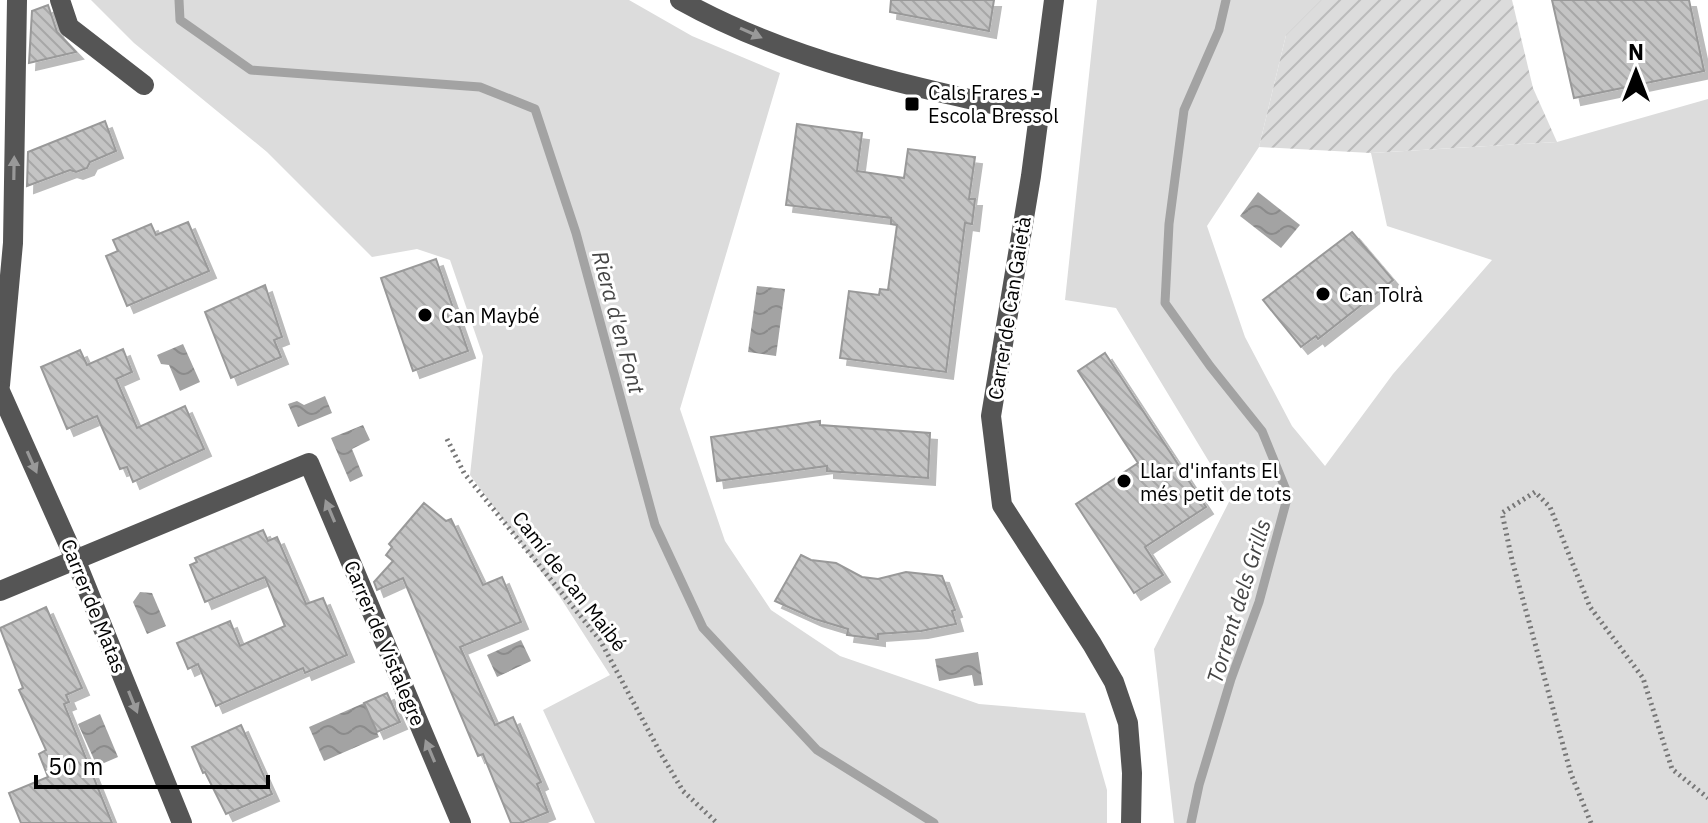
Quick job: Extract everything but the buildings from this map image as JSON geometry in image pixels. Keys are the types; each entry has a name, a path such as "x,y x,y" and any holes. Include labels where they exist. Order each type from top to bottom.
{"street":[{"path":"0,385 17,0"},
{"path":"60,0 69,27 144,85"},
{"path":"680,0 768,41 852,70 916,88 1039,114"},
{"name":"Carrer de Can Gaietà","path":"1054,0 991,416 1002,505 1114,682 1128,723 1132,773 1131,823"},
{"name":"Carrer de Matas","path":"0,391 75,559 182,823"},
{"name":"Carrer de Vistalegre","path":"75,559 309,463 461,823"},
{"path":"0,591 75,559"}],"path":[{"name":"Camí de Can Maibé","path":"447,439 464,473 600,640 683,791 717,823"},
{"path":"1591,823 1571,774 1502,513 1535,492 1550,507 1590,607 1643,678 1672,769 1708,798"}],"shaded area":[{"path":"91,0 629,0 692,36 780,73 680,409 725,541 771,610 840,656 979,704 1085,713 1107,790 1107,823 595,823 543,710 610,675 560,597 470,475 483,356 450,260 417,249 372,257 267,152 134,43"},
{"path":"1097,0 1321,0 1286,35 1259,147 1207,226 1245,337 1292,426 1325,466 1393,374 1492,260 1387,226 1371,153 1557,142 1708,99 1708,823 1174,823 1154,649 1231,498 1116,308 1065,300"},
{"path":"1321,0 1512,0 1533,88 1557,142 1371,153 1259,147 1286,35"}],"water":[{"path":"1258,192 1300,225 1281,248 1240,216"},
{"path":"757,286 785,289 776,356 748,352"},
{"path":"183,344 200,382 180,391 169,365 161,364 157,355"},
{"path":"325,396 332,413 298,427 288,404 297,401 304,405"},
{"path":"363,425 370,440 352,449 363,476 350,482 331,438"},
{"path":"140,592 152,593 166,626 147,634 133,602"},
{"path":"521,640 531,661 497,677 487,655"},
{"path":"978,652 983,685 974,686 972,675 939,681 935,659"},
{"path":"364,703 379,737 324,761 309,727"},
{"path":"100,714 118,757 97,766 78,724"}],"waterway":[{"name":"Riera d'en Font","path":"179,0 180,20 251,70 480,87 535,109 576,233 655,525 703,628 817,750 934,823"},
{"name":"Torrent dels Grills","path":"1191,823 1199,785 1231,679 1259,602 1288,495 1262,431 1165,303 1169,224 1184,110 1219,30 1226,0"}],"place":[{"name":"Cals Frares - Escola Bressol","path":"912,104"},
{"name":"Can Tolrà","path":"1323,294"},
{"name":"Can Maybé","path":"425,315"},
{"name":"Llar d'infants El més petit de tots","path":"1124,481"}]}
